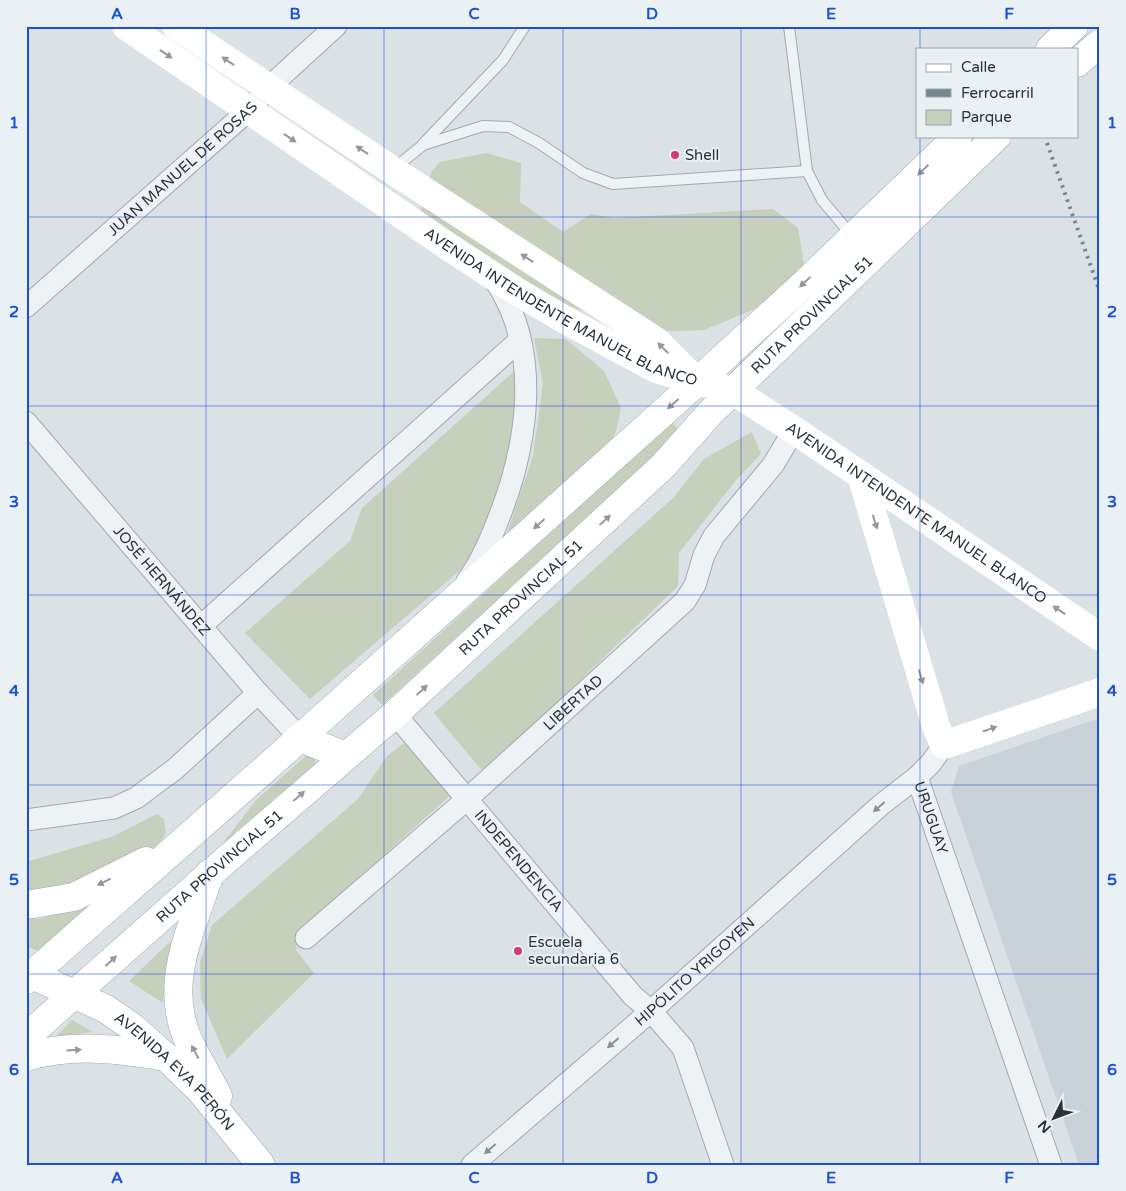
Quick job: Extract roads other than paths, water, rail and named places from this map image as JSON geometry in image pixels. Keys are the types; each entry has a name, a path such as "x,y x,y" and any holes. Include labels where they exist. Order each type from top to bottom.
{"main road":[{"name":"AVENIDA INTENDENTE MANUEL BLANCO","path":"126,26 491,275 543,307 656,369 733,391 794,430 1100,637"},
{"name":"AVENIDA INTENDENTE MANUEL BLANCO","path":"176,26 392,170 656,341 697,382"},
{"path":"1051,48 1074,26"},
{"path":"1078,62 1100,44"},
{"name":"RUTA PROVINCIAL 51","path":"28,975 300,738 697,382 956,138"},
{"name":"RUTA PROVINCIAL 51","path":"26,1037 211,873 395,714 664,465 733,391 996,138"},
{"path":"375,196 392,170"},
{"path":"861,475 936,726 944,745 1100,692"},
{"path":"300,738 346,756"},
{"path":"26,905 74,897 179,845"},
{"path":"211,873 180,965 177,984 179,1009 188,1041 243,1141"},
{"name":"AVENIDA EVA PERÓN","path":"28,975 106,1008 132,1027 200,1090 261,1165"},
{"path":"26,1058 58,1050 97,1048 128,1050 167,1058"}],"street":[{"name":"JUAN MANUEL DE ROSAS","path":"26,308 250,110 268,88 336,26"},
{"path":"452,602 472,574 488,545 506,500 519,457 524,418 526,384 516,322 505,295 491,275"},
{"path":"201,626 520,340"},
{"name":"JOSÉ HERNÁNDEZ","path":"26,422 258,694 300,738"},
{"name":"LIBERTAD","path":"306,938 466,800 685,601 695,585 704,555 714,536 772,465 794,430"},
{"path":"26,820 114,808 136,798 174,769 258,694"},
{"name":"INDEPENDENCIA","path":"395,714 633,996 651,1011 683,1048 723,1165"},
{"name":"URUGUAY","path":"944,745 931,763 917,777 1051,1165"},
{"name":"HIPÓLITO YRIGOYEN","path":"472,1165 651,1011 882,804 917,777"}],"lane":[{"path":"392,170 423,144 503,60 525,26"},
{"path":"789,26 807,171 822,200 853,237"},
{"path":"423,144 483,126 509,127 539,143 583,173 614,184 807,171"}],"railway":[{"path":"1047,143 1100,292"}],"place":[{"name":"Shell","path":"675,155"},
{"name":"Escuela secundaria 6","path":"518,951"}]}
